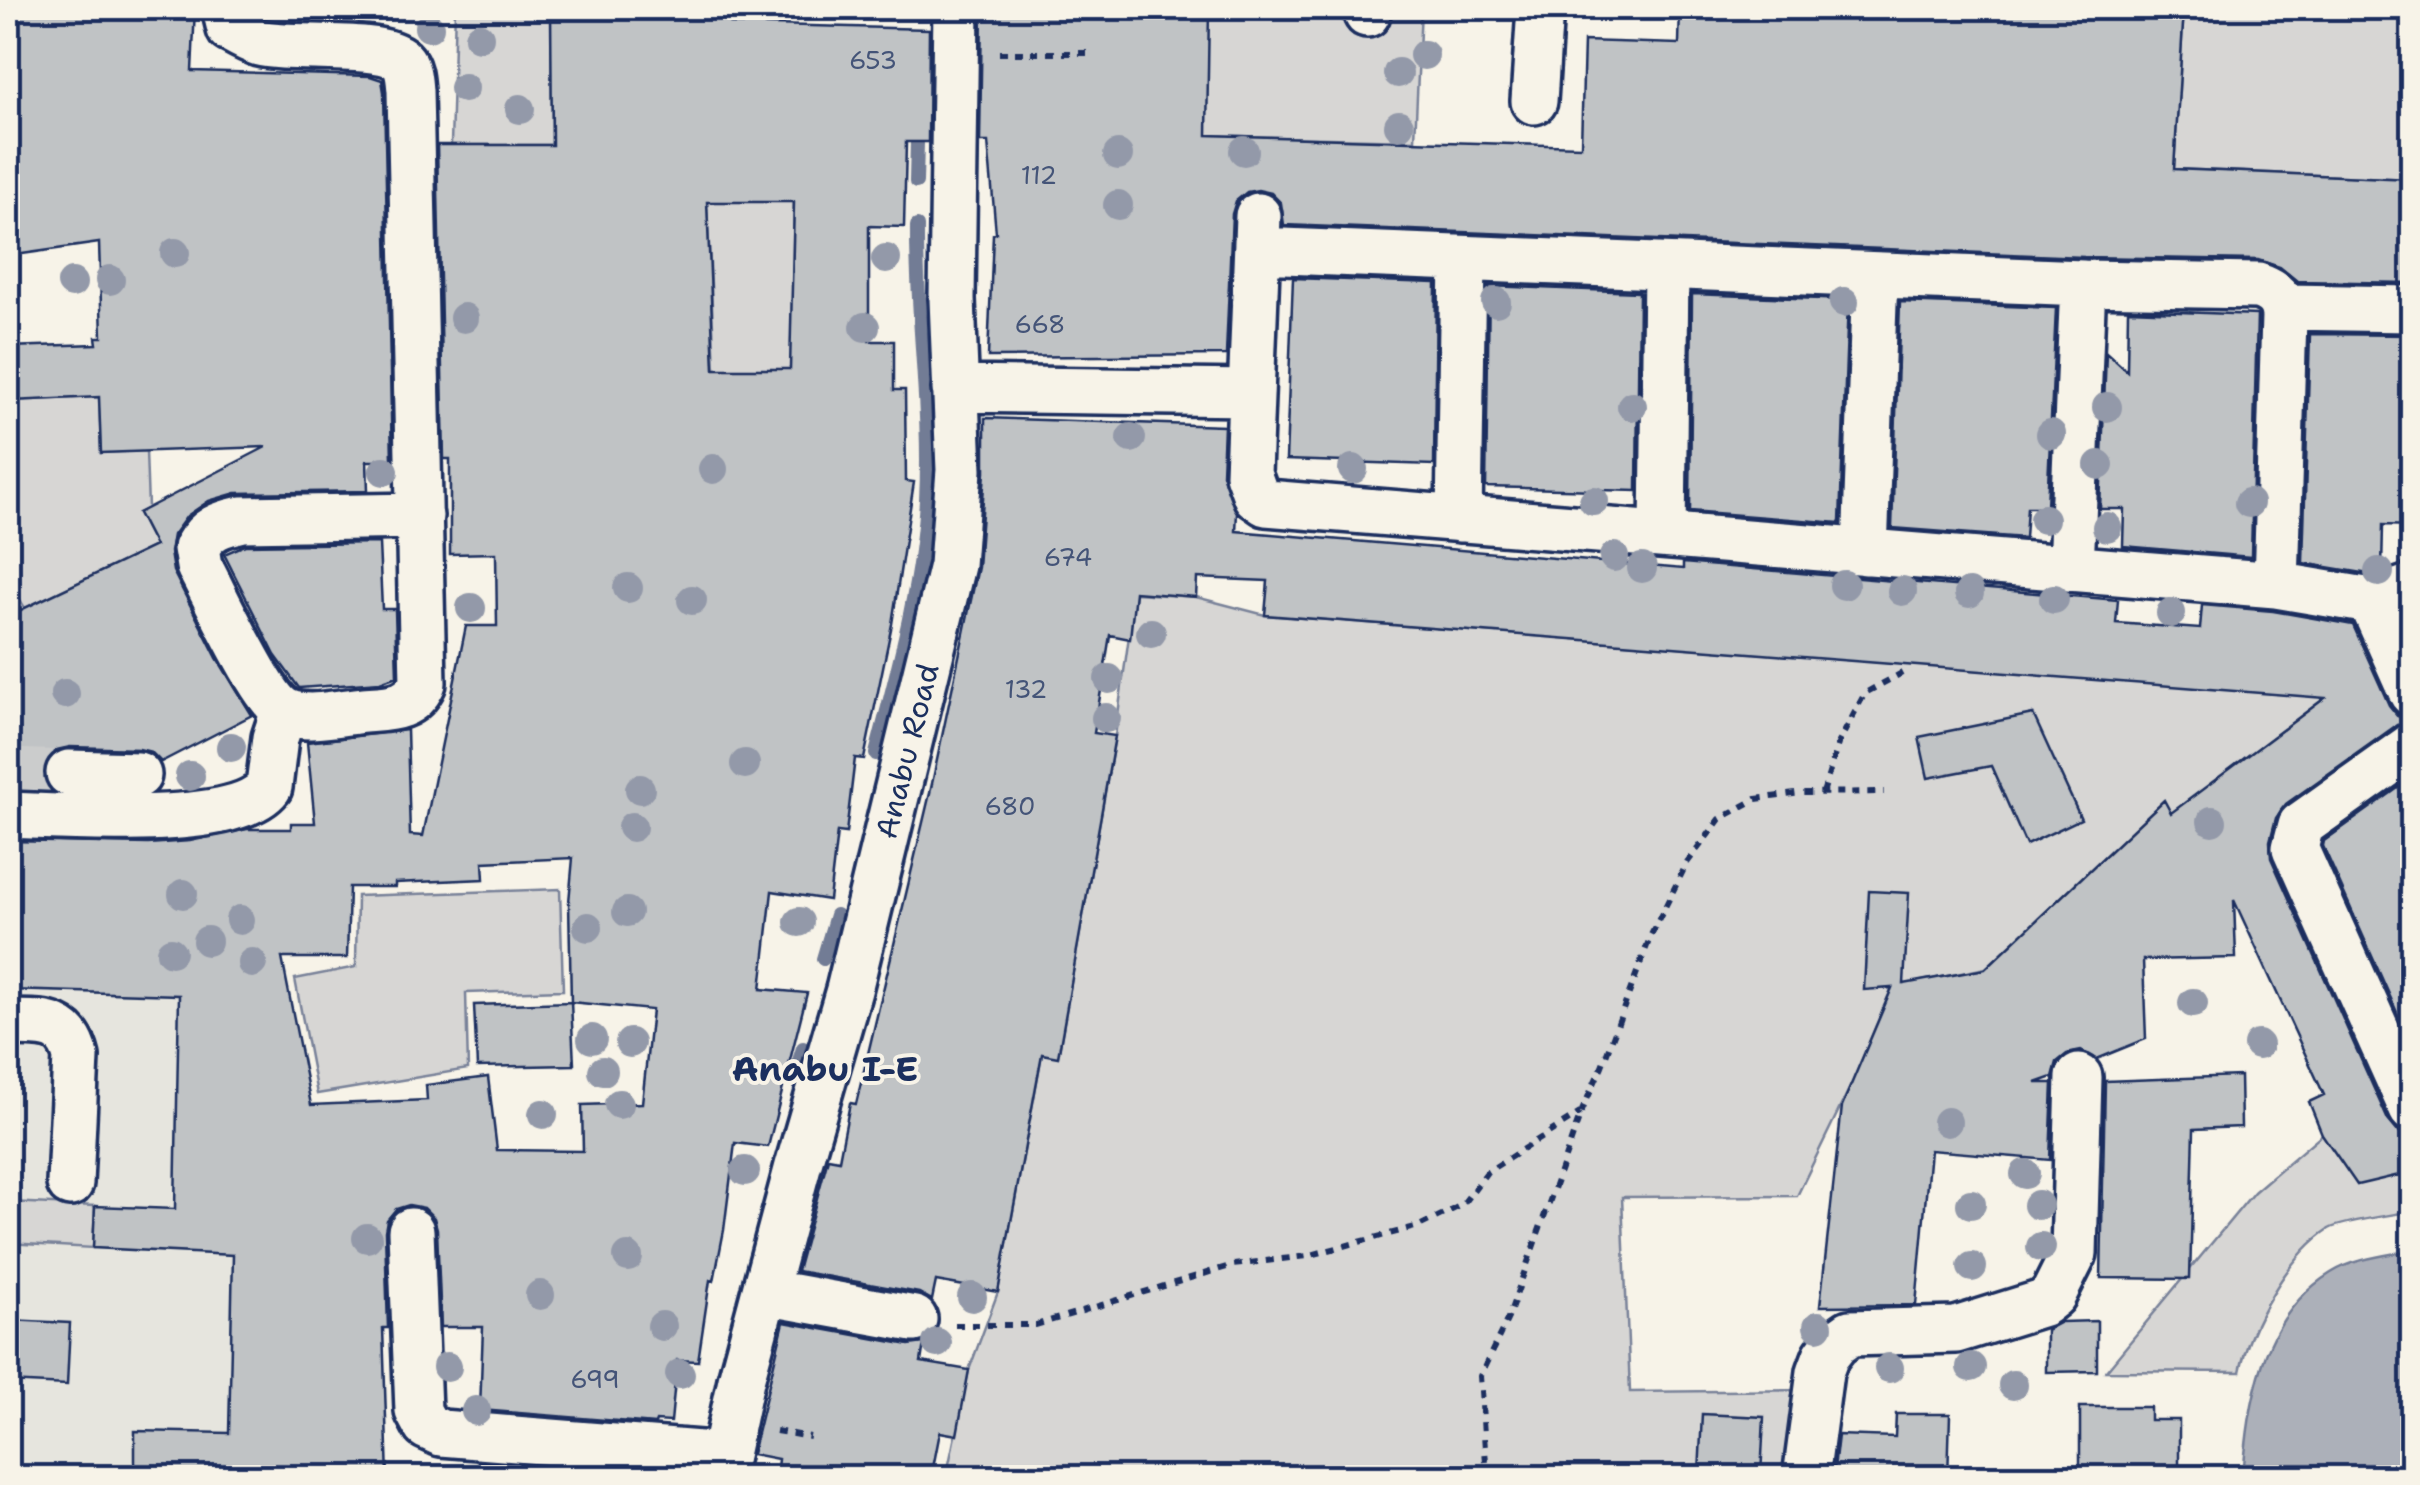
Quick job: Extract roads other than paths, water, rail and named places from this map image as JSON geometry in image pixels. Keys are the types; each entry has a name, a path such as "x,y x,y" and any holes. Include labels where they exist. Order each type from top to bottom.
{"street":[{"name":"Anabu Road","path":"722,1467 798,1166 850,990 943,605 957,507 952,299 956,8"},
{"path":"1534,101 1540,8"},
{"path":"228,18 261,44 385,53 401,60 408,74 420,516 422,683 417,695 406,704 390,708 301,715 284,711 264,688 199,566 196,548 204,532 242,519 420,516"},
{"path":"2276,585 2283,307 2269,290 2258,286 1875,276 1464,259 1258,233 1248,474 1256,496 1266,503 1663,536 2070,568 2276,585 2392,594 2412,693"},
{"path":"1459,519 1464,259"},
{"path":"1663,536 1666,267"},
{"path":"1865,552 1875,276"},
{"path":"2070,568 2082,283"},
{"path":"2283,307 2412,309"},
{"path":"955,389 1251,393"},
{"path":"8,815 150,818 248,803 269,787 275,738 284,711"},
{"path":"2412,746 2301,825 2295,848 2412,1109"},
{"path":"69,773 138,775"},
{"path":"8,1023 56,1027 73,1045 76,1058 70,1183"},
{"path":"1806,1478 1820,1372 1836,1343 1867,1330 1956,1330 2043,1303 2058,1289 2074,1253 2079,1077"},
{"path":"411,1231 418,1410 426,1426 441,1433 722,1467"},
{"path":"765,1292 914,1319"}],"waterway":[{"path":"916,182 917,142"},
{"path":"876,754 914,597 926,500 927,432 917,226"},
{"path":"823,959 836,915"},
{"path":"795,1074 803,1048"}],"tunnel":[{"path":"8,771 69,773"}],"district":[{"name":"Anabu I-E","path":"825,1068"}]}
